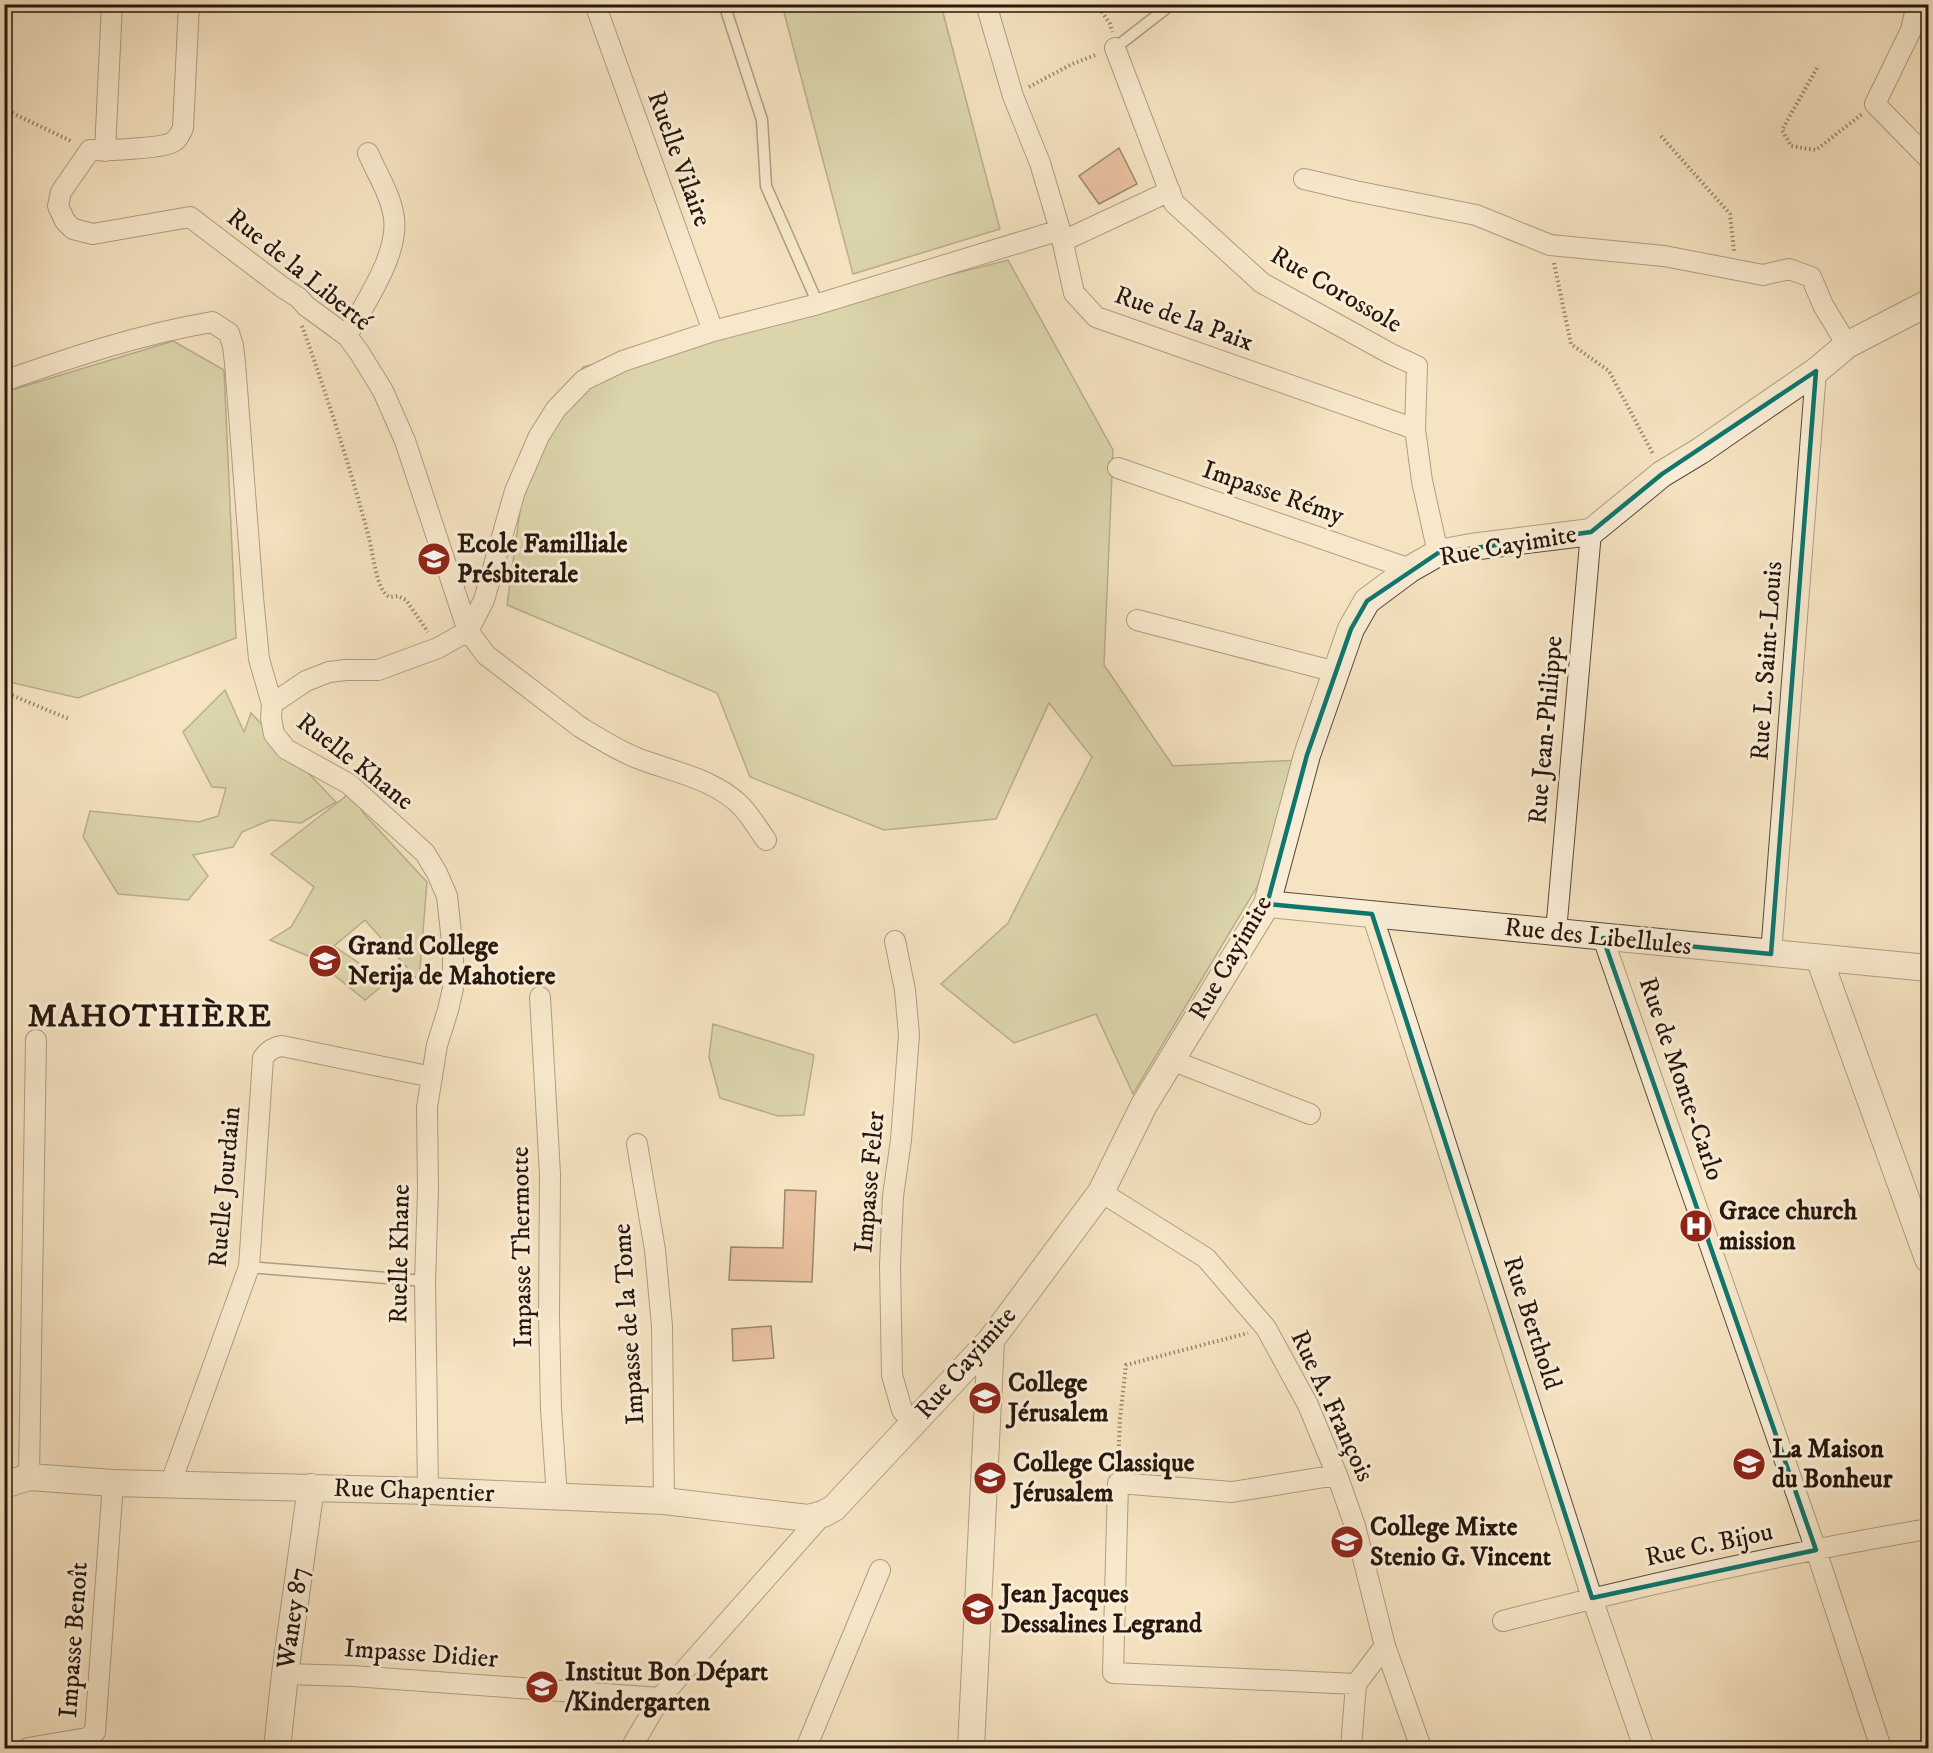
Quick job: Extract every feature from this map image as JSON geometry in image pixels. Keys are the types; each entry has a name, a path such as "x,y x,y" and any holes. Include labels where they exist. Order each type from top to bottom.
{"street":[{"path":"112,4 98,150 170,144 178,138 183,128 189,4"},
{"name":"Ruelle Vilaire","path":"595,4 713,331"},
{"name":"Rue de la Paix","path":"986,4 1013,96 1040,163 1062,235 1074,293 1096,317 1415,429"},
{"path":"1917,4 1911,30 1875,104 1929,158"},
{"name":"Rue Corossole","path":"1115,48 1174,203 1262,283 1390,354 1417,366 1415,429"},
{"name":"Rue de la Liberté","path":"98,150 61,192 58,206 64,221 73,229 93,234 190,217 346,336 359,352 383,391 405,441 468,631 486,655 588,732 635,757 704,782 726,793 750,815 766,840"},
{"path":"346,336 381,273 394,236 394,217 368,153"},
{"path":"1304,179 1476,214 1550,245 1664,256 1763,275 1789,269 1811,277 1823,305 1846,345"},
{"path":"272,704 306,681 329,672 378,670 438,648 468,631 484,600 515,491 539,436 556,408 584,380 623,361 713,331 818,304 1062,235 1170,191"},
{"name":"Rue Cayimite","path":"631,1749 660,1698 824,1514 834,1508 992,1340 1101,1192 1144,1105 1267,904 1307,755 1351,629 1367,601 1410,569 1438,553 1591,532 1662,474 1700,451 1816,371 1846,345 1927,305"},
{"name":"Ruelle Khane","path":"4,381 67,359 183,327 212,322 229,333 233,346 259,659 272,704 271,718 274,734 286,749 349,784 425,853 438,873 447,896 453,951 453,988 437,1045 427,1107 428,1190 425,1281 428,1491"},
{"name":"Rue L. Saint-Louis","path":"1772,954 1816,371"},
{"path":"1415,429 1422,481 1438,553"},
{"name":"Impasse Rémy","path":"1118,468 1410,569"},
{"name":"Rue Jean-Philippe","path":"1556,932 1591,532"},
{"path":"1137,620 1336,672"},
{"name":"Rue des Libellules","path":"1267,904 1929,968"},
{"name":"Rue Berthold","path":"1372,914 1592,1598 1644,1749"},
{"name":"Rue de Monte-Carlo","path":"1603,938 1816,1550 1881,1749"},
{"name":"Impasse Feler","path":"895,941 905,990 909,1035 901,1140 893,1196 890,1265 892,1375 902,1410 912,1423"},
{"path":"1819,958 1929,1259"},
{"name":"Impasse Thermotte","path":"540,997 550,1174 551,1410 557,1497"},
{"path":"29,1478 36,1040"},
{"name":"Ruelle Jourdain","path":"170,1485 249,1267 263,1058 266,1053 276,1046 282,1046 432,1077"},
{"path":"1171,1060 1310,1114"},
{"name":"Impasse de la Tome","path":"637,1144 655,1250 662,1326 664,1501"},
{"name":"Rue A. François","path":"1101,1192 1206,1258 1266,1328 1308,1405 1337,1475 1355,1526 1385,1646 1421,1749"},
{"path":"971,1749 992,1340"},
{"path":"1337,1475 1232,1492 1118,1483 1113,1673 1356,1684"},
{"name":"Rue Chapentier","path":"4,1485 29,1478 170,1485 428,1491 664,1501 795,1518 824,1514"},
{"name":"Impasse Benoît","path":"28,1749 87,1738 95,1732 113,1483"},
{"name":"Waney 87","path":"278,1749 285,1674 311,1487"},
{"name":"Rue C. Bijou","path":"1503,1621 1592,1598 1816,1550 1929,1529"},
{"path":"806,1749 880,1570"},
{"path":"1351,1749 1356,1684 1385,1646"},
{"name":"Impasse Didier","path":"285,1674 354,1676 660,1698"}],"lane":[{"path":"724,4 762,120 766,186 818,304"},
{"path":"1115,48 1169,4"},
{"path":"249,1267 425,1281"}],"path":[{"path":"1013,96 1072,64 1115,48 1110,24 1097,4"},
{"path":"1817,68 1782,130 1791,146 1816,150 1875,104"},
{"path":"4,109 98,150"},
{"path":"1662,136 1730,214 1736,270"},
{"path":"1550,245 1571,344 1609,370 1635,417 1662,474"},
{"path":"301,325 326,391 384,594 406,600 438,648"},
{"path":"4,692 69,719"},
{"path":"1118,1483 1120,1418 1126,1365 1266,1328"}],"highlighted area":[{"path":"1816,371 1771,954 1603,938 1816,1550 1592,1598 1372,914 1267,904 1307,755 1351,629 1367,601 1438,553 1591,532 1662,474"}],"green space":[{"path":"782,5 941,5 1000,229 853,274"},
{"path":"1008,260 1113,450 1104,665 1173,766 1299,760 1257,887 1133,1094 1096,1014 1014,1043 941,984 1008,923 1092,757 1049,703 996,819 884,830 750,777 717,693 507,605 524,482 583,367"},
{"path":"173,341 224,370 236,638 78,698 5,681 5,392"},
{"path":"225,690 244,732 251,713 336,802 301,823 270,820 242,832 233,847 193,855 208,876 188,900 118,894 83,837 90,811 199,822 218,816 226,788 212,787 183,732"},
{"path":"350,793 365,815 427,882 419,981 365,920 334,946 387,982 365,1000 313,958 270,940 291,927 314,887 271,854"},
{"path":"713,1024 814,1055 804,1115 778,1116 720,1098 709,1057"}],"building":[{"path":"1119,148 1137,184 1099,204 1079,176"},
{"path":"785,1190 816,1191 812,1282 729,1280 731,1247 783,1248"},
{"path":"771,1326 774,1358 733,1361 732,1329"}],"place":[{"name":"Ecole Familliale Présbiterale","path":"434,559"},
{"name":"Grand College Nerija de Mahotiere","path":"325,961"},
{"name":"Grace church mission","path":"1696,1226"},
{"name":"College Jérusalem","path":"985,1398"},
{"name":"La Maison du Bonheur","path":"1749,1464"},
{"name":"College Classique Jérusalem","path":"990,1478"},
{"name":"College Mixte Stenio G. Vincent","path":"1347,1542"},
{"name":"Jean Jacques Dessalines Legrand","path":"978,1609"},
{"name":"Institut Bon Départ /Kindergarten","path":"542,1687"}],"district":[{"name":"MAHOTHIÈRE","path":"150,1017"}]}
